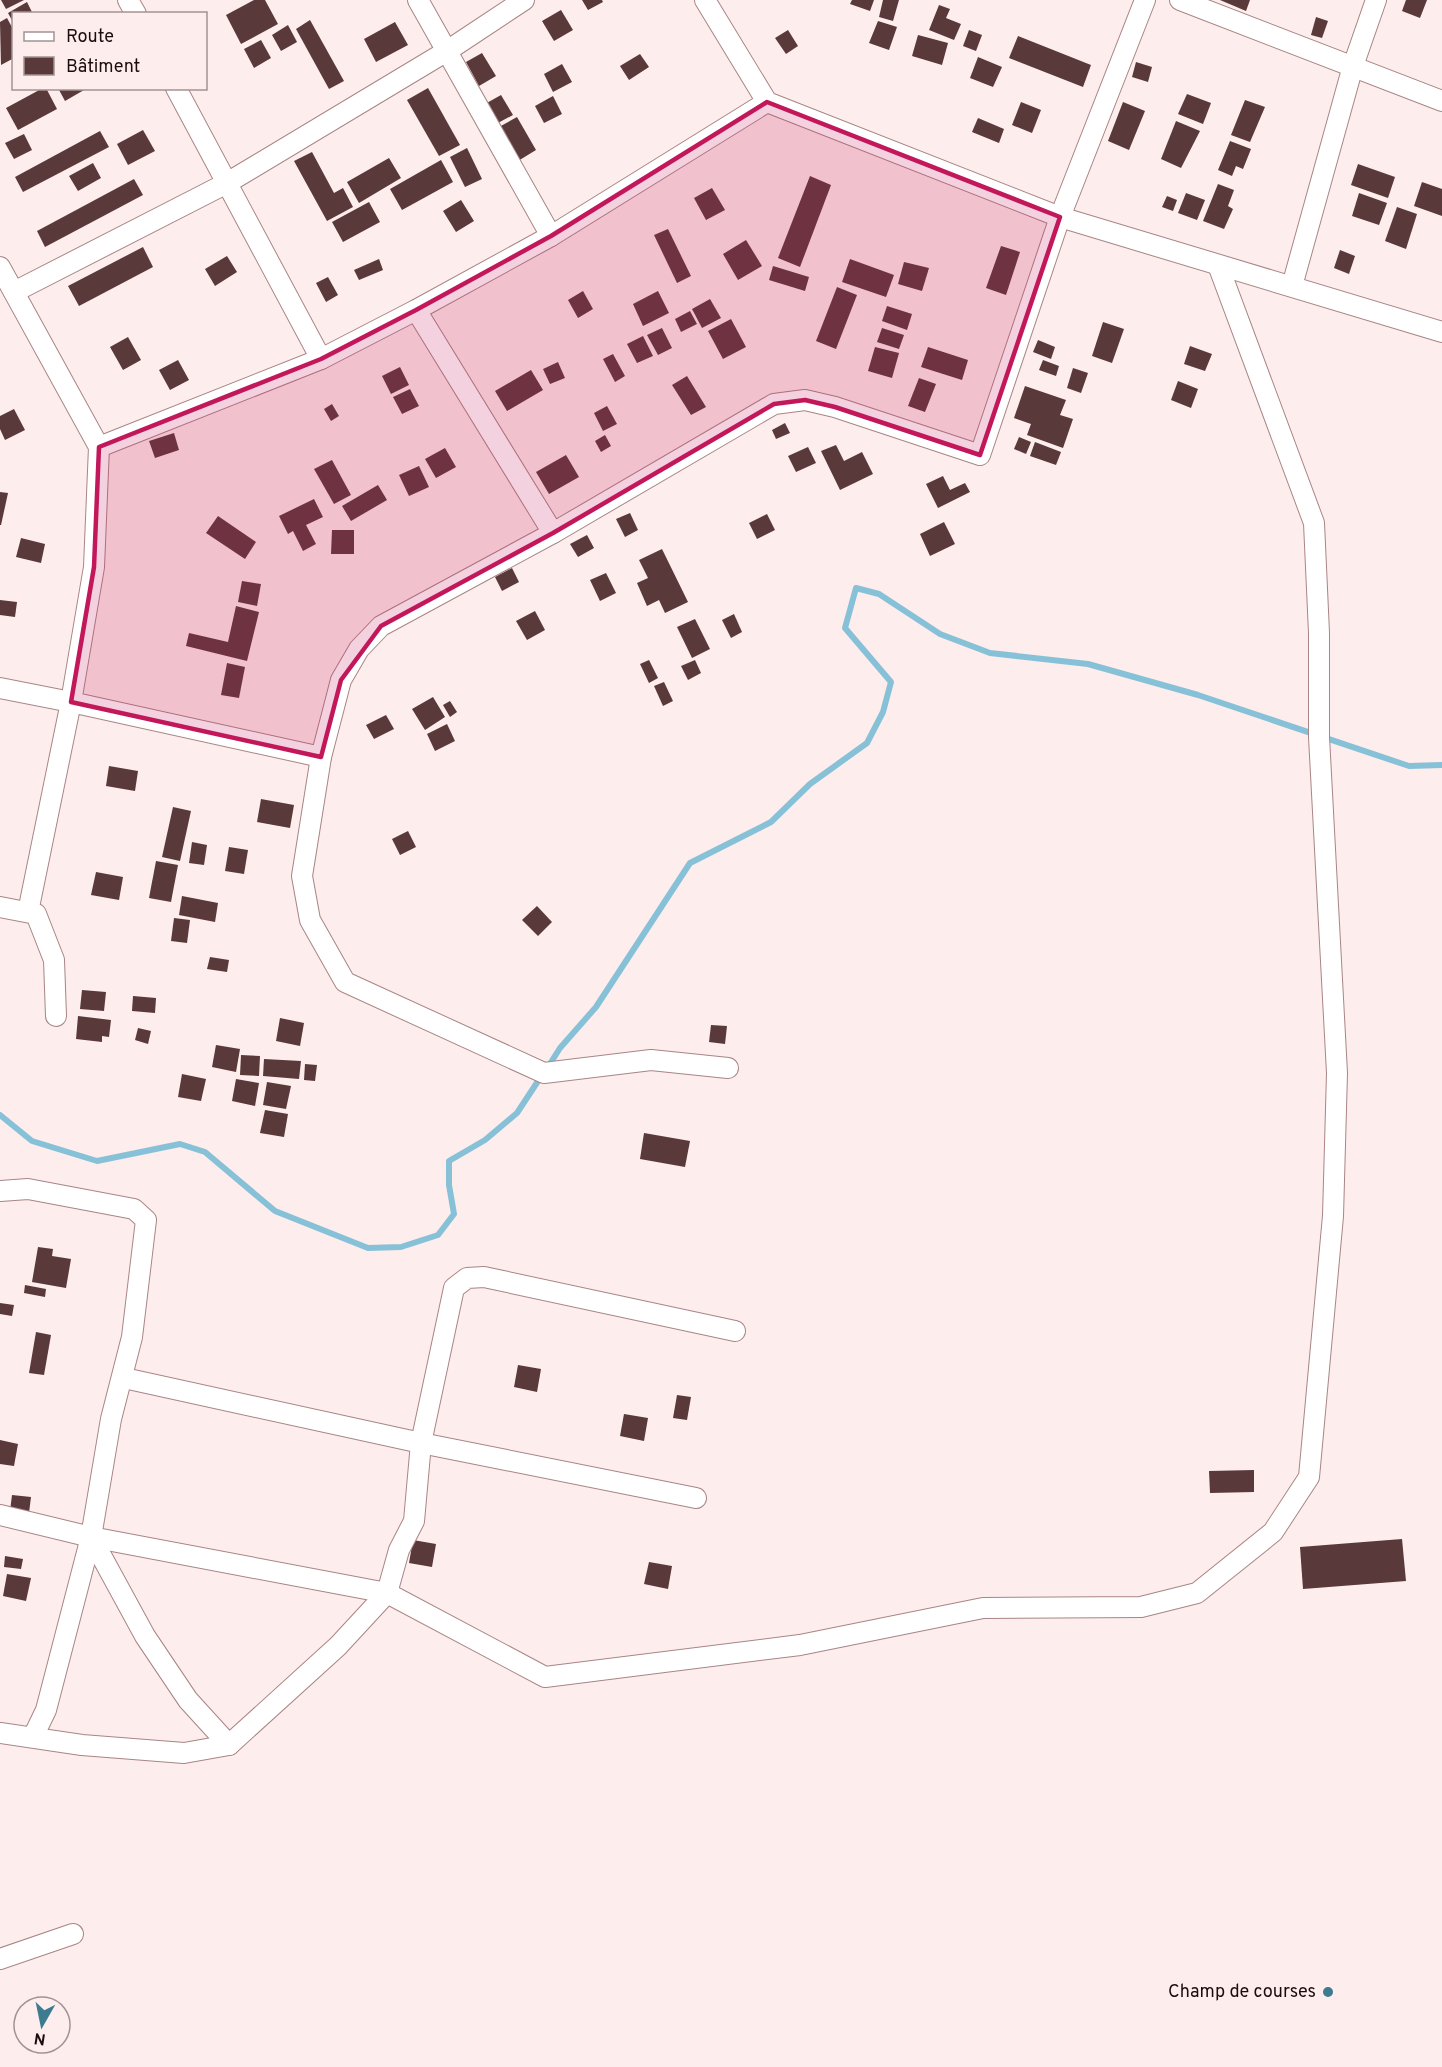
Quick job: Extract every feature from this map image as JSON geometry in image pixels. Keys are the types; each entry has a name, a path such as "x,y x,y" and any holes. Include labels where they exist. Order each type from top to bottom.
{"street":[{"path":"418,0 551,236"},
{"path":"14,292 227,183 447,51 524,0"},
{"path":"705,0 767,102 1060,217 1442,332"},
{"path":"729,1068 651,1060 544,1073 345,982 310,920 302,876 321,757 341,680 359,649 381,626 553,533 774,404 805,400 835,407 980,455 1060,217 1144,0"},
{"path":"1180,0 1442,101"},
{"path":"1292,286 1353,66 1376,0"},
{"path":"177,90 321,359"},
{"path":"99,447 321,359 416,310 551,236 767,102"},
{"path":"0,1515 91,1537 387,1593 545,1677 800,1645 983,1608 1141,1607 1197,1593 1273,1532 1309,1477 1333,1216 1336,1073 1319,737 1319,633 1314,523 1218,265"},
{"path":"0,267 99,447 94,567 71,702 28,912"},
{"path":"416,310 553,533"},
{"path":"0,688 321,757"},
{"path":"0,907 36,914 54,960 56,1016"},
{"path":"0,1191 28,1189 134,1209 146,1220 132,1337 124,1378 111,1419 91,1537 46,1710 33,1737"},
{"path":"0,1733 82,1745 184,1753 229,1745 338,1646 387,1593 399,1550 414,1521 421,1443 454,1288 467,1278 484,1277 735,1331"},
{"path":"124,1378 421,1443 696,1498"},
{"path":"91,1537 145,1636 188,1700 229,1745"},
{"path":"0,1959 72,1934"}],"highlighted area":[{"path":"767,102 1060,217 980,455 835,407 805,400 774,404 553,533 381,626 341,680 321,757 71,702 94,567 99,447 321,359 416,310 551,236"}],"building":[{"path":"1,0 24,0 6,9"},
{"path":"254,0 265,0 278,24 241,44 226,15"},
{"path":"582,0 602,0 603,2 588,10"},
{"path":"852,0 874,0 870,11 850,4"},
{"path":"883,0 899,0 893,21 879,17"},
{"path":"1220,0 1250,0 1246,11"},
{"path":"1406,0 1427,0 1420,18 1402,11"},
{"path":"27,2 32,12 12,12 12,20 8,13"},
{"path":"939,5 950,9 946,18 961,24 954,40 929,30"},
{"path":"561,10 573,30 554,41 542,21"},
{"path":"1316,17 1328,21 1322,38 1311,35"},
{"path":"7,18 12,27 12,59 1,65 0,22"},
{"path":"310,20 344,81 329,89 296,29"},
{"path":"878,21 897,27 889,50 869,43"},
{"path":"395,22 408,45 376,62 364,39"},
{"path":"288,25 297,42 281,51 272,35"},
{"path":"788,30 798,46 786,54 775,38"},
{"path":"969,30 982,35 976,51 963,46"},
{"path":"918,35 948,43 942,65 912,56"},
{"path":"1018,36 1091,65 1083,87 1009,58"},
{"path":"261,40 271,58 254,68 244,49"},
{"path":"482,53 496,76 479,86 466,62"},
{"path":"640,54 649,67 629,80 620,66"},
{"path":"978,57 1002,67 993,87 970,78"},
{"path":"1136,62 1152,67 1148,82 1132,77"},
{"path":"562,64 572,82 553,92 544,74"},
{"path":"428,88 460,145 439,156 407,100"},
{"path":"39,90 47,90 57,109 18,130 6,108"},
{"path":"59,90 84,90 65,101"},
{"path":"1187,94 1211,103 1203,124 1178,114"},
{"path":"501,95 513,115 496,124 485,104"},
{"path":"553,96 562,114 544,123 535,106"},
{"path":"1245,100 1265,107 1250,142 1231,135"},
{"path":"1021,102 1041,110 1032,133 1012,125"},
{"path":"1123,102 1145,111 1129,150 1108,141"},
{"path":"517,117 536,150 518,161 499,127"},
{"path":"978,118 1004,129 999,143 972,132"},
{"path":"1176,121 1200,131 1181,168 1161,159"},
{"path":"143,130 155,151 128,165 117,144"},
{"path":"100,131 109,147 23,192 15,177"},
{"path":"24,134 32,150 14,159 5,143"},
{"path":"1230,141 1251,149 1243,169 1236,166 1232,176 1218,170"},
{"path":"467,148 482,179 465,187 450,157"},
{"path":"312,152 334,193 343,188 353,207 327,221 294,161"},
{"path":"389,158 401,178 359,203 347,182"},
{"path":"441,160 453,182 402,210 390,189"},
{"path":"93,163 101,178 78,191 69,176"},
{"path":"1358,164 1395,177 1388,198 1351,185"},
{"path":"810,176 831,185 800,267 778,258"},
{"path":"134,179 143,195 45,247 37,231"},
{"path":"1422,182 1442,189 1442,216 1414,206"},
{"path":"1218,184 1234,190 1228,206 1233,209 1224,229 1203,221"},
{"path":"712,188 725,210 706,220 694,198"},
{"path":"1186,193 1205,200 1197,220 1178,213"},
{"path":"1359,193 1387,203 1379,225 1352,216"},
{"path":"1167,196 1177,200 1173,211 1162,207"},
{"path":"461,200 474,221 456,232 443,211"},
{"path":"369,202 380,222 343,242 332,222"},
{"path":"1397,207 1417,214 1406,249 1385,241"},
{"path":"668,229 691,276 677,283 654,235"},
{"path":"746,240 762,266 738,280 723,254"},
{"path":"1001,246 1020,252 1006,295 986,288"},
{"path":"143,247 153,267 79,306 68,286"},
{"path":"1340,250 1355,256 1349,274 1334,268"},
{"path":"227,256 237,272 215,286 205,269"},
{"path":"379,259 383,270 359,280 354,270"},
{"path":"850,259 894,275 886,297 842,282"},
{"path":"904,262 929,268 922,291 898,284"},
{"path":"773,266 809,277 805,291 769,280"},
{"path":"328,277 338,295 326,302 316,283"},
{"path":"837,287 857,295 836,349 816,341"},
{"path":"583,291 593,309 578,318 568,300"},
{"path":"658,291 669,313 643,326 633,304"},
{"path":"710,299 721,318 702,328 692,309"},
{"path":"887,306 912,314 907,330 882,321"},
{"path":"690,311 697,324 681,332 675,319"},
{"path":"731,319 746,347 723,359 708,331"},
{"path":"1103,322 1124,329 1112,363 1092,356"},
{"path":"662,328 672,348 658,355 647,335"},
{"path":"882,328 904,335 899,349 877,342"},
{"path":"643,336 653,356 637,363 627,344"},
{"path":"128,337 141,360 123,370 110,347"},
{"path":"1038,340 1055,347 1051,359 1033,352"},
{"path":"1190,346 1212,354 1205,371 1184,364"},
{"path":"875,347 899,353 892,378 868,371"},
{"path":"928,347 968,360 962,380 921,367"},
{"path":"613,354 625,376 615,382 603,359"},
{"path":"178,360 189,380 170,390 159,370"},
{"path":"1043,360 1059,366 1056,376 1039,370"},
{"path":"558,362 565,378 550,384 543,369"},
{"path":"400,367 409,385 391,394 382,376"},
{"path":"1073,368 1088,373 1081,393 1067,388"},
{"path":"531,370 543,390 507,411 495,391"},
{"path":"687,376 706,407 691,415 672,385"},
{"path":"919,378 936,384 925,412 908,406"},
{"path":"1178,381 1198,389 1191,408 1171,400"},
{"path":"1025,386 1066,400 1060,415 1073,419 1063,448 1027,435 1031,424 1014,418"},
{"path":"410,389 419,406 402,414 393,397"},
{"path":"332,404 339,416 331,421 324,409"},
{"path":"607,406 617,424 603,431 594,413"},
{"path":"14,409 25,430 5,440 0,429 0,416"},
{"path":"785,423 790,433 776,439 772,430"},
{"path":"174,433 179,450 155,458 149,441"},
{"path":"605,435 611,446 601,452 595,441"},
{"path":"1019,437 1031,442 1026,454 1014,449"},
{"path":"1035,442 1061,452 1056,465 1030,456"},
{"path":"836,445 844,461 862,452 873,474 840,490 821,451"},
{"path":"808,447 816,463 796,472 788,456"},
{"path":"445,448 456,467 436,478 425,459"},
{"path":"566,455 579,477 549,494 536,472"},
{"path":"332,460 351,495 334,504 314,469"},
{"path":"419,466 429,487 409,496 399,475"},
{"path":"943,476 950,490 965,483 970,492 938,508 926,484"},
{"path":"378,485 387,500 351,521 342,506"},
{"path":"0,492 8,493 1,525 0,525"},
{"path":"314,499 323,517 306,525 316,544 303,551 293,531 288,534 279,516"},
{"path":"630,513 638,530 625,537 616,519"},
{"path":"767,514 775,530 757,539 749,523"},
{"path":"218,516 256,542 245,559 206,533"},
{"path":"944,522 955,544 930,556 920,534"},
{"path":"332,530 354,530 354,554 331,554"},
{"path":"587,535 594,548 578,557 570,544"},
{"path":"21,538 45,544 41,563 16,557"},
{"path":"662,549 688,602 665,613 659,600 647,606 637,583 648,578 639,560"},
{"path":"512,568 519,582 502,591 495,577"},
{"path":"606,573 616,593 600,601 590,580"},
{"path":"242,581 261,584 257,606 238,602"},
{"path":"0,600 17,602 15,617 0,615"},
{"path":"236,606 259,612 247,661 186,646 189,633 228,642"},
{"path":"535,611 545,630 527,640 516,621"},
{"path":"734,614 742,632 731,638 722,620"},
{"path":"695,619 710,649 692,658 677,627"},
{"path":"649,660 658,678 649,683 640,664"},
{"path":"695,660 701,673 688,680 681,666"},
{"path":"227,663 245,667 239,698 221,695"},
{"path":"664,682 673,701 663,706 654,686"},
{"path":"433,697 445,717 425,730 412,709"},
{"path":"450,701 457,712 450,717 443,705"},
{"path":"386,715 394,729 374,739 366,725"},
{"path":"447,724 455,741 435,751 427,734"},
{"path":"109,766 138,771 135,791 106,786"},
{"path":"261,799 294,805 290,828 257,822"},
{"path":"173,807 191,811 180,861 162,857"},
{"path":"408,831 416,847 400,855 392,839"},
{"path":"192,842 207,845 204,865 189,863"},
{"path":"229,847 248,850 244,874 225,871"},
{"path":"156,861 178,865 171,902 149,898"},
{"path":"96,872 123,877 119,900 91,895"},
{"path":"182,896 218,903 215,922 179,915"},
{"path":"537,906 552,922 538,936 522,920"},
{"path":"174,918 190,920 187,943 171,941"},
{"path":"210,957 229,960 227,972 207,969"},
{"path":"82,990 106,992 104,1011 80,1009"},
{"path":"133,996 156,998 155,1013 132,1011"},
{"path":"78,1016 111,1020 109,1037 102,1036 102,1042 76,1039"},
{"path":"280,1018 304,1023 300,1046 276,1041"},
{"path":"711,1025 727,1026 725,1044 709,1042"},
{"path":"138,1028 151,1031 148,1044 135,1040"},
{"path":"216,1045 240,1049 236,1072 212,1067"},
{"path":"241,1055 260,1056 259,1076 240,1075"},
{"path":"264,1059 301,1061 299,1079 263,1076"},
{"path":"305,1064 317,1065 315,1081 304,1080"},
{"path":"182,1074 206,1079 201,1101 178,1097"},
{"path":"236,1079 259,1083 255,1106 232,1101"},
{"path":"267,1082 291,1086 286,1109 263,1105"},
{"path":"265,1110 288,1114 284,1137 260,1133"},
{"path":"644,1133 690,1141 685,1167 640,1159"},
{"path":"38,1247 53,1249 52,1256 71,1259 66,1288 32,1282"},
{"path":"25,1285 46,1289 45,1297 24,1293"},
{"path":"0,1303 14,1305 12,1316 0,1314"},
{"path":"36,1332 51,1335 44,1375 29,1373"},
{"path":"518,1365 541,1369 537,1392 514,1387"},
{"path":"677,1395 691,1397 687,1420 673,1418"},
{"path":"624,1414 648,1418 644,1441 620,1436"},
{"path":"0,1440 18,1444 14,1466 0,1464"},
{"path":"1254,1470 1254,1492 1210,1493 1209,1471"},
{"path":"12,1495 31,1497 29,1513 10,1511"},
{"path":"1402,1539 1406,1581 1303,1589 1300,1547"},
{"path":"413,1540 436,1544 432,1567 409,1563"},
{"path":"5,1556 23,1559 21,1569 4,1567"},
{"path":"649,1562 672,1566 668,1589 644,1584"},
{"path":"7,1574 31,1578 26,1601 3,1596"}],"waterway":[{"path":"548,1067 560,1048 596,1007 690,863 771,822 810,784 867,743 883,712 891,682 845,628 856,588 879,594 940,634 990,653 1088,664 1198,695 1409,766 1442,765"},
{"path":"0,1115 32,1141 97,1161 180,1144 205,1152 275,1211 368,1248 401,1247 438,1235 454,1214 449,1185 449,1161 485,1140 517,1113 542,1075"}],"place":[{"name":"Champ de courses","path":"1328,1992"}]}
